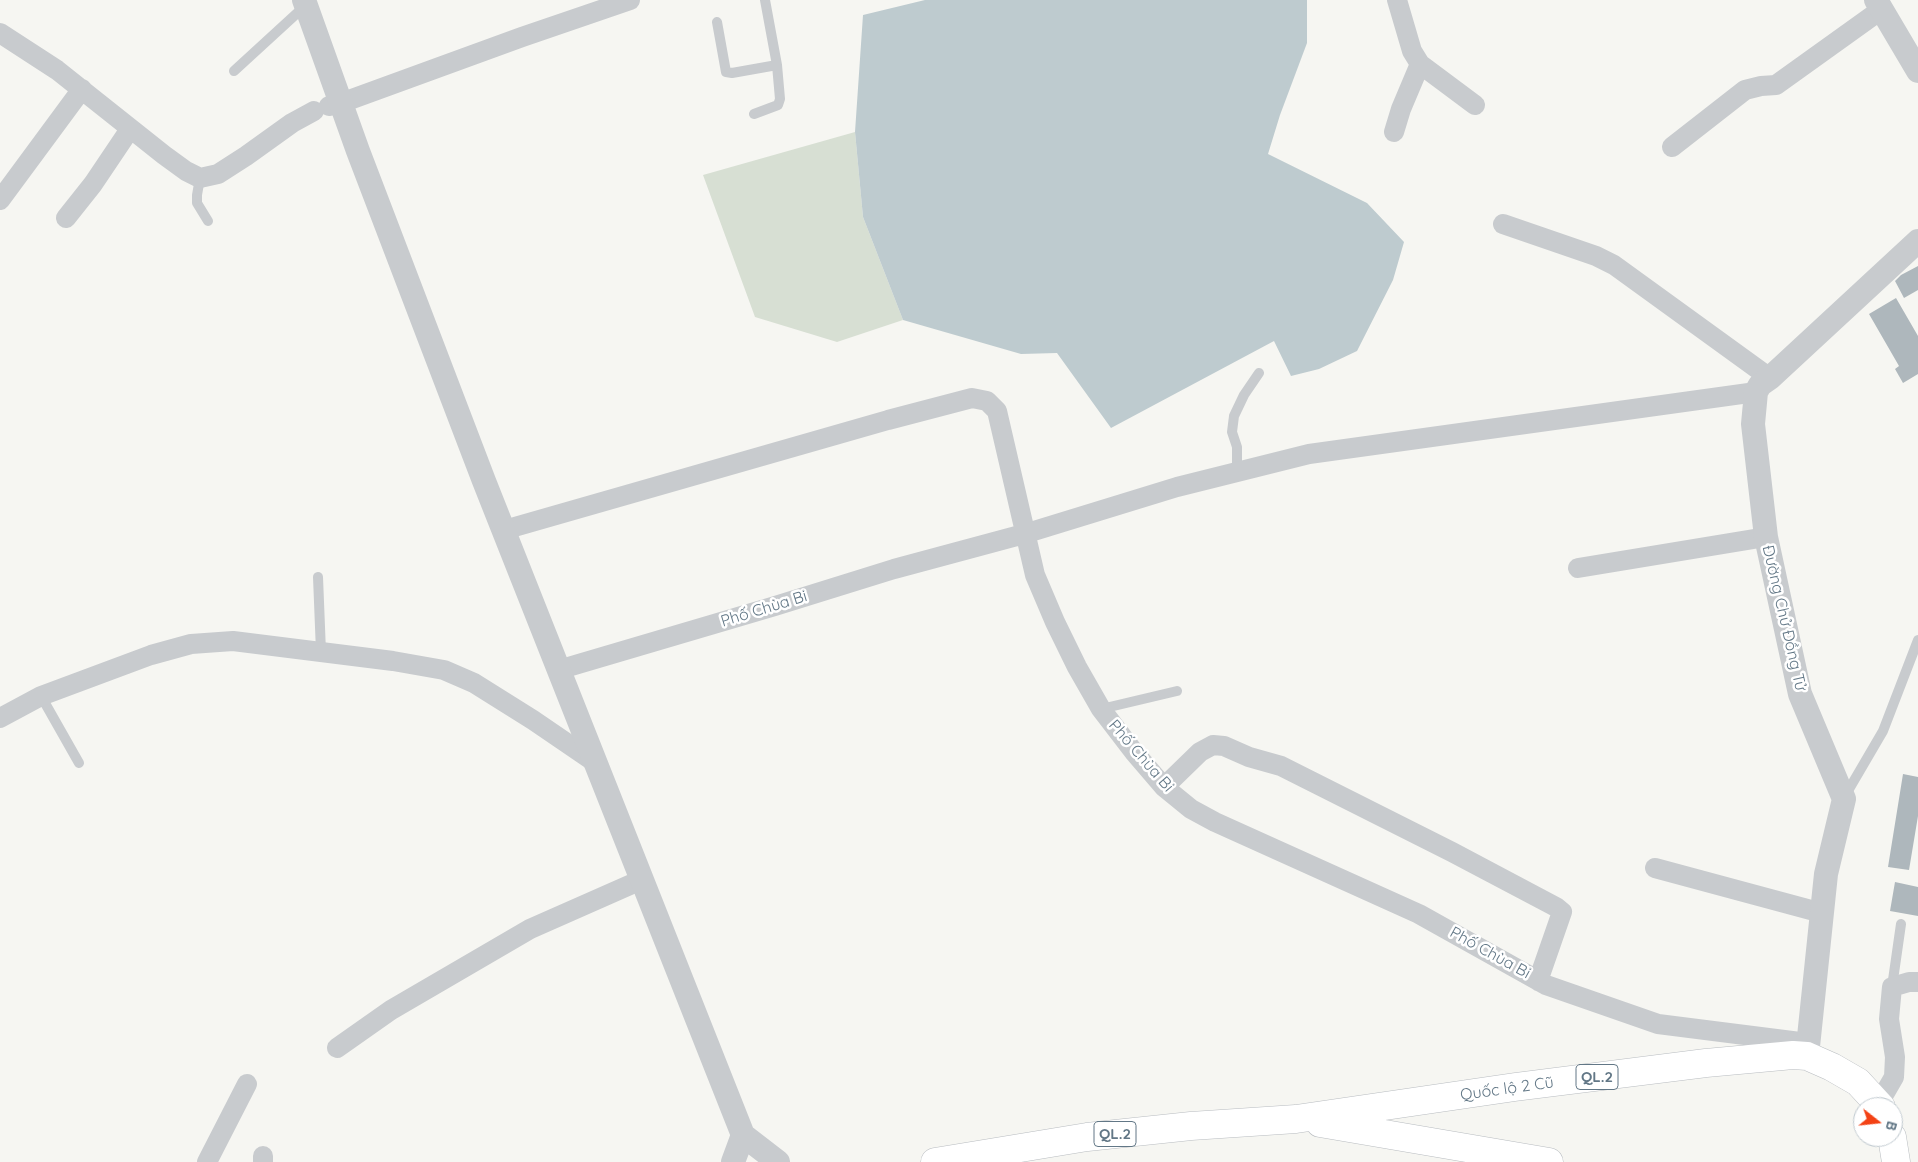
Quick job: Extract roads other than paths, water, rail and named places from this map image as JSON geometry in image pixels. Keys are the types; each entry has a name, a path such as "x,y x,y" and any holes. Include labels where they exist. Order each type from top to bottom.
{"main road":[{"name":"Quốc lộ 2 Cũ","path":"935,1162 1087,1137 1191,1126 1296,1119 1515,1087 1696,1064 1793,1055 1807,1049 1832,1067 1858,1082 1872,1097"},
{"name":"Quốc lộ 2 Cũ","path":"1296,1119 1549,1162"},
{"path":"1894,1147 1896,1162"}],"street":[{"path":"1397,0 1412,51 1420,64 1474,106"},
{"path":"0,33 57,70 130,129 186,171 200,178 218,174 292,123 328,107 624,1"},
{"path":"305,2 328,107 422,320 558,670 743,1135 778,1162"},
{"path":"1672,148 1744,90 1776,85 1879,5 1918,71"},
{"path":"1394,132 1401,109 1420,64"},
{"path":"0,200 82,89"},
{"path":"66,218 93,184 130,129"},
{"path":"1503,224 1596,256 1614,265 1763,385"},
{"path":"504,530 879,422 972,398 986,401 997,411 1024,534 1178,487 1310,454 1763,385 1918,242"},
{"name":"Đường Chử Đồng Tử","path":"1763,385 1753,424 1766,537 1800,694 1844,799"},
{"name":"Phố Chùa Bi","path":"558,670 894,569 1024,534 1035,575 1055,622 1101,709 1164,787 1192,809 1215,822 1412,910 1546,985 1658,1024 1807,1049"},
{"path":"1578,568 1766,537"},
{"path":"0,718 41,696 151,655 191,644 233,641 444,670 474,683 596,763"},
{"path":"1164,787 1200,752 1213,746 1224,746 1249,757 1281,766 1452,852 1556,907 1562,912 1538,981"},
{"path":"1807,1049 1826,874 1844,799"},
{"path":"1655,868 1822,913"},
{"path":"338,1048 390,1010 530,929 641,880"},
{"path":"1884,1097 1894,1077 1896,1057 1889,1018 1892,987 1909,982 1918,982"},
{"path":"207,1162 247,1084"},
{"path":"733,1162 743,1135"}],"lane":[{"path":"754,114 778,105 780,99 777,65 765,0"},
{"path":"234,71 305,2"},
{"path":"717,22 726,72 732,73 777,65"},
{"path":"200,178 196,195 197,203 208,221"},
{"path":"1237,472 1237,447 1232,432 1234,416 1244,395 1259,373"},
{"path":"318,577 321,652"},
{"path":"1844,799 1883,731 1918,640"},
{"path":"1101,709 1177,691"},
{"path":"41,696 79,763"},
{"path":"1892,987 1902,924"}]}
